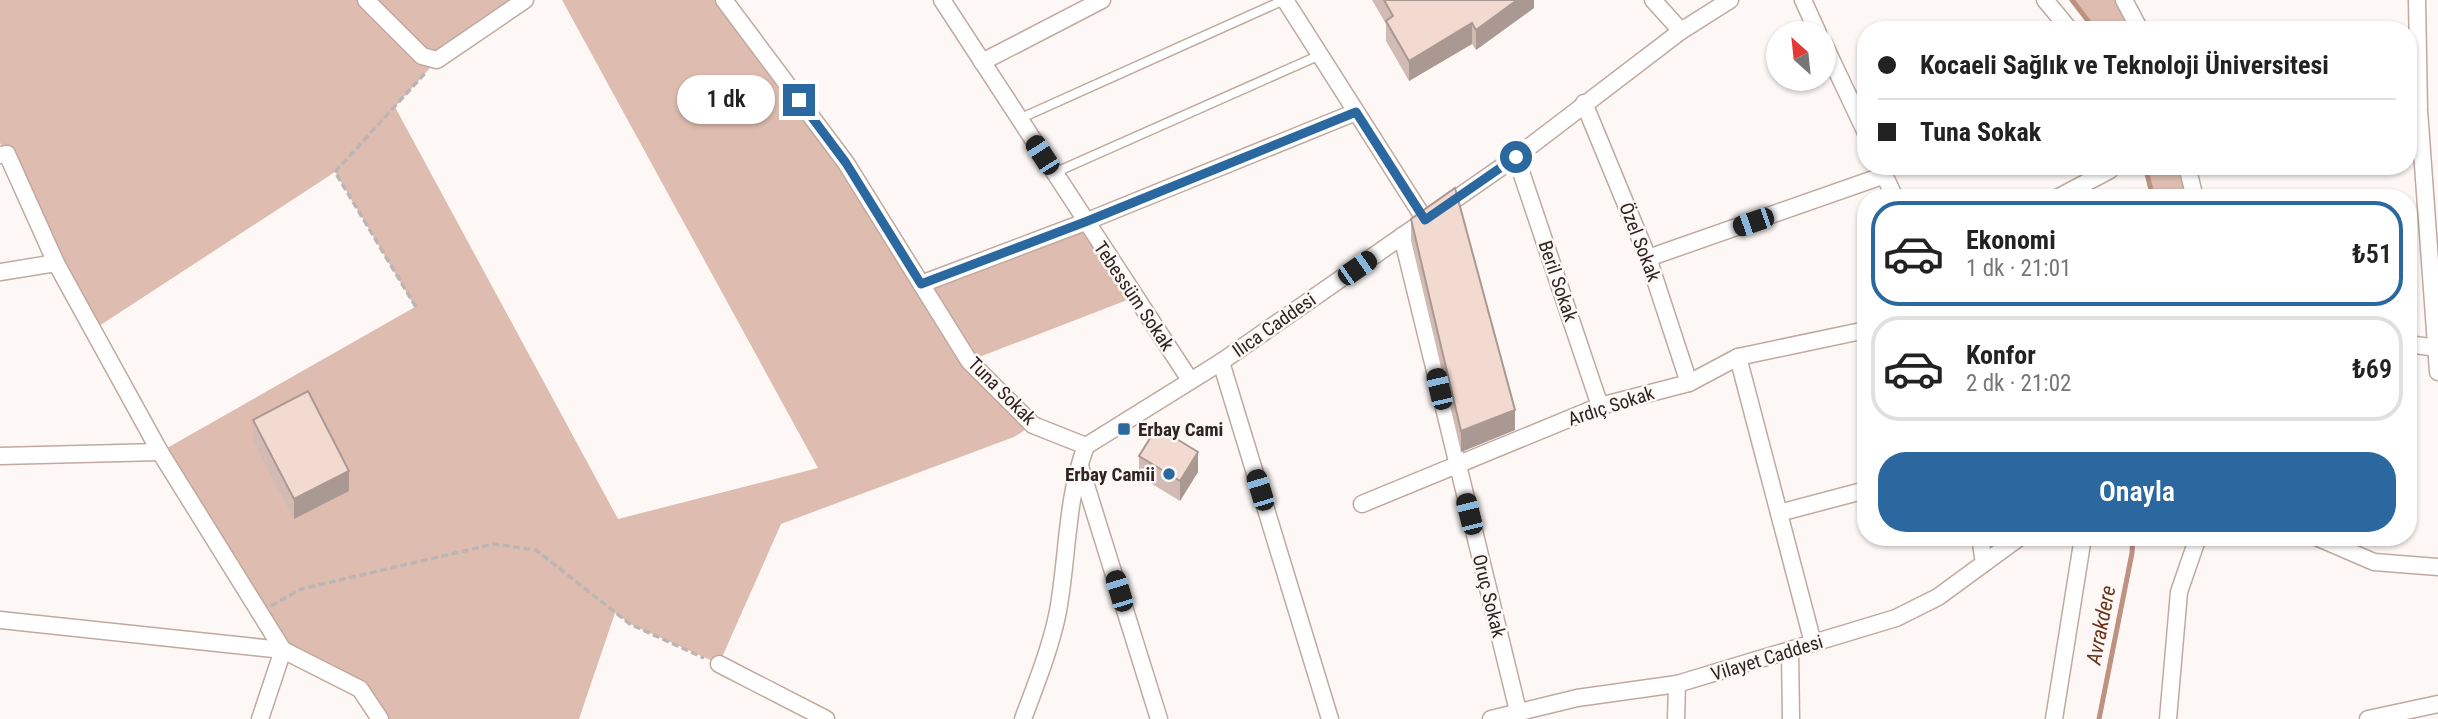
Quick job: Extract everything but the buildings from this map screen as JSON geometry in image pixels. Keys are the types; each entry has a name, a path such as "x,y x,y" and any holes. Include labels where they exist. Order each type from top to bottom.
{"street":[{"path":"366,0 429,58 526,0"},
{"name":"Tuna Sokak","path":"724,0 846,163 969,361 1033,425 1086,446"},
{"name":"Tebessüm Sokak","path":"942,0 1190,380"},
{"path":"982,62 1102,0"},
{"path":"1285,0 1425,220"},
{"path":"1653,0 1681,32"},
{"name":"Ilıca Caddesi","path":"1086,446 1221,362 1516,157 1584,103 1730,0"},
{"path":"1803,0 1813,21"},
{"path":"2045,0 2062,21"},
{"path":"2124,0 2135,21"},
{"path":"2417,0 2419,110 2432,218 2438,372"},
{"path":"1836,69 1857,114"},
{"name":"Özel Sokak","path":"1584,103 1647,258 1689,383"},
{"path":"921,284 1085,222 1356,112"},
{"path":"2,151 56,263 160,452 283,650"},
{"name":"Beril Sokak","path":"1516,157 1600,405"},
{"path":"1647,258 1872,175"},
{"path":"2074,189 2101,175"},
{"name":"Oruç Sokak","path":"1402,236 1518,711"},
{"path":"0,272 56,263"},
{"name":"Ardıç Sokak","path":"1362,504 1600,405 1689,383 1738,357 1857,332"},
{"path":"2417,345 2437,348"},
{"path":"1738,357 1813,643"},
{"path":"1221,362 1330,719"},
{"path":"1023,719 1057,613 1079,464 1086,446"},
{"path":"0,456 160,452"},
{"path":"1079,464 1159,719"},
{"path":"1779,513 1857,492"},
{"path":"1981,546 1984,563"},
{"name":"Vilayet Caddesi","path":"1491,719 1577,698 1676,684 1896,618 1938,597 2008,546"},
{"path":"2054,719 2081,546"},
{"path":"2168,719 2179,592 2194,546"},
{"path":"2337,546 2374,562 2438,566"},
{"path":"0,620 283,650 360,689 380,719"},
{"path":"260,719 283,650"},
{"path":"1790,650 1791,719"},
{"path":"719,664 826,719"},
{"path":"1676,684 1676,719"},
{"path":"2368,719 2438,704"}],"lane":[{"path":"1019,119 1285,0"},
{"path":"1054,173 1320,55"}],"path":[{"path":"416,307 335,172 429,58"},
{"path":"260,613 300,589 494,544 536,550 629,624 719,664"}],"shaded area":[{"path":"0,0 525,0 437,60 395,107 618,519 818,468 562,0 724,0 921,284 1085,222 1135,297 969,361 1033,425 1014,437 781,524 719,664 630,624 615,613 579,719 380,719 360,689 283,650 160,452 415,307 335,172 93,330 0,143"},
{"path":"2072,0 2124,0 2135,21 2088,21"},
{"path":"2147,175 2189,175 2193,189 2151,189"}],"waterway":[{"name":"Avrakdere","path":"2072,0 2088,21"},
{"name":"Avrakdere","path":"2147,175 2151,189"},
{"name":"Avrakdere","path":"2099,719 2132,546"}],"place":[{"name":"Erbay Cami","path":"1124,429"},
{"name":"Erbay Camii","path":"1169,474"}],"route":[{"path":"799,100 846,163 921,284 1085,222 1356,112 1425,220 1516,157"}]}
